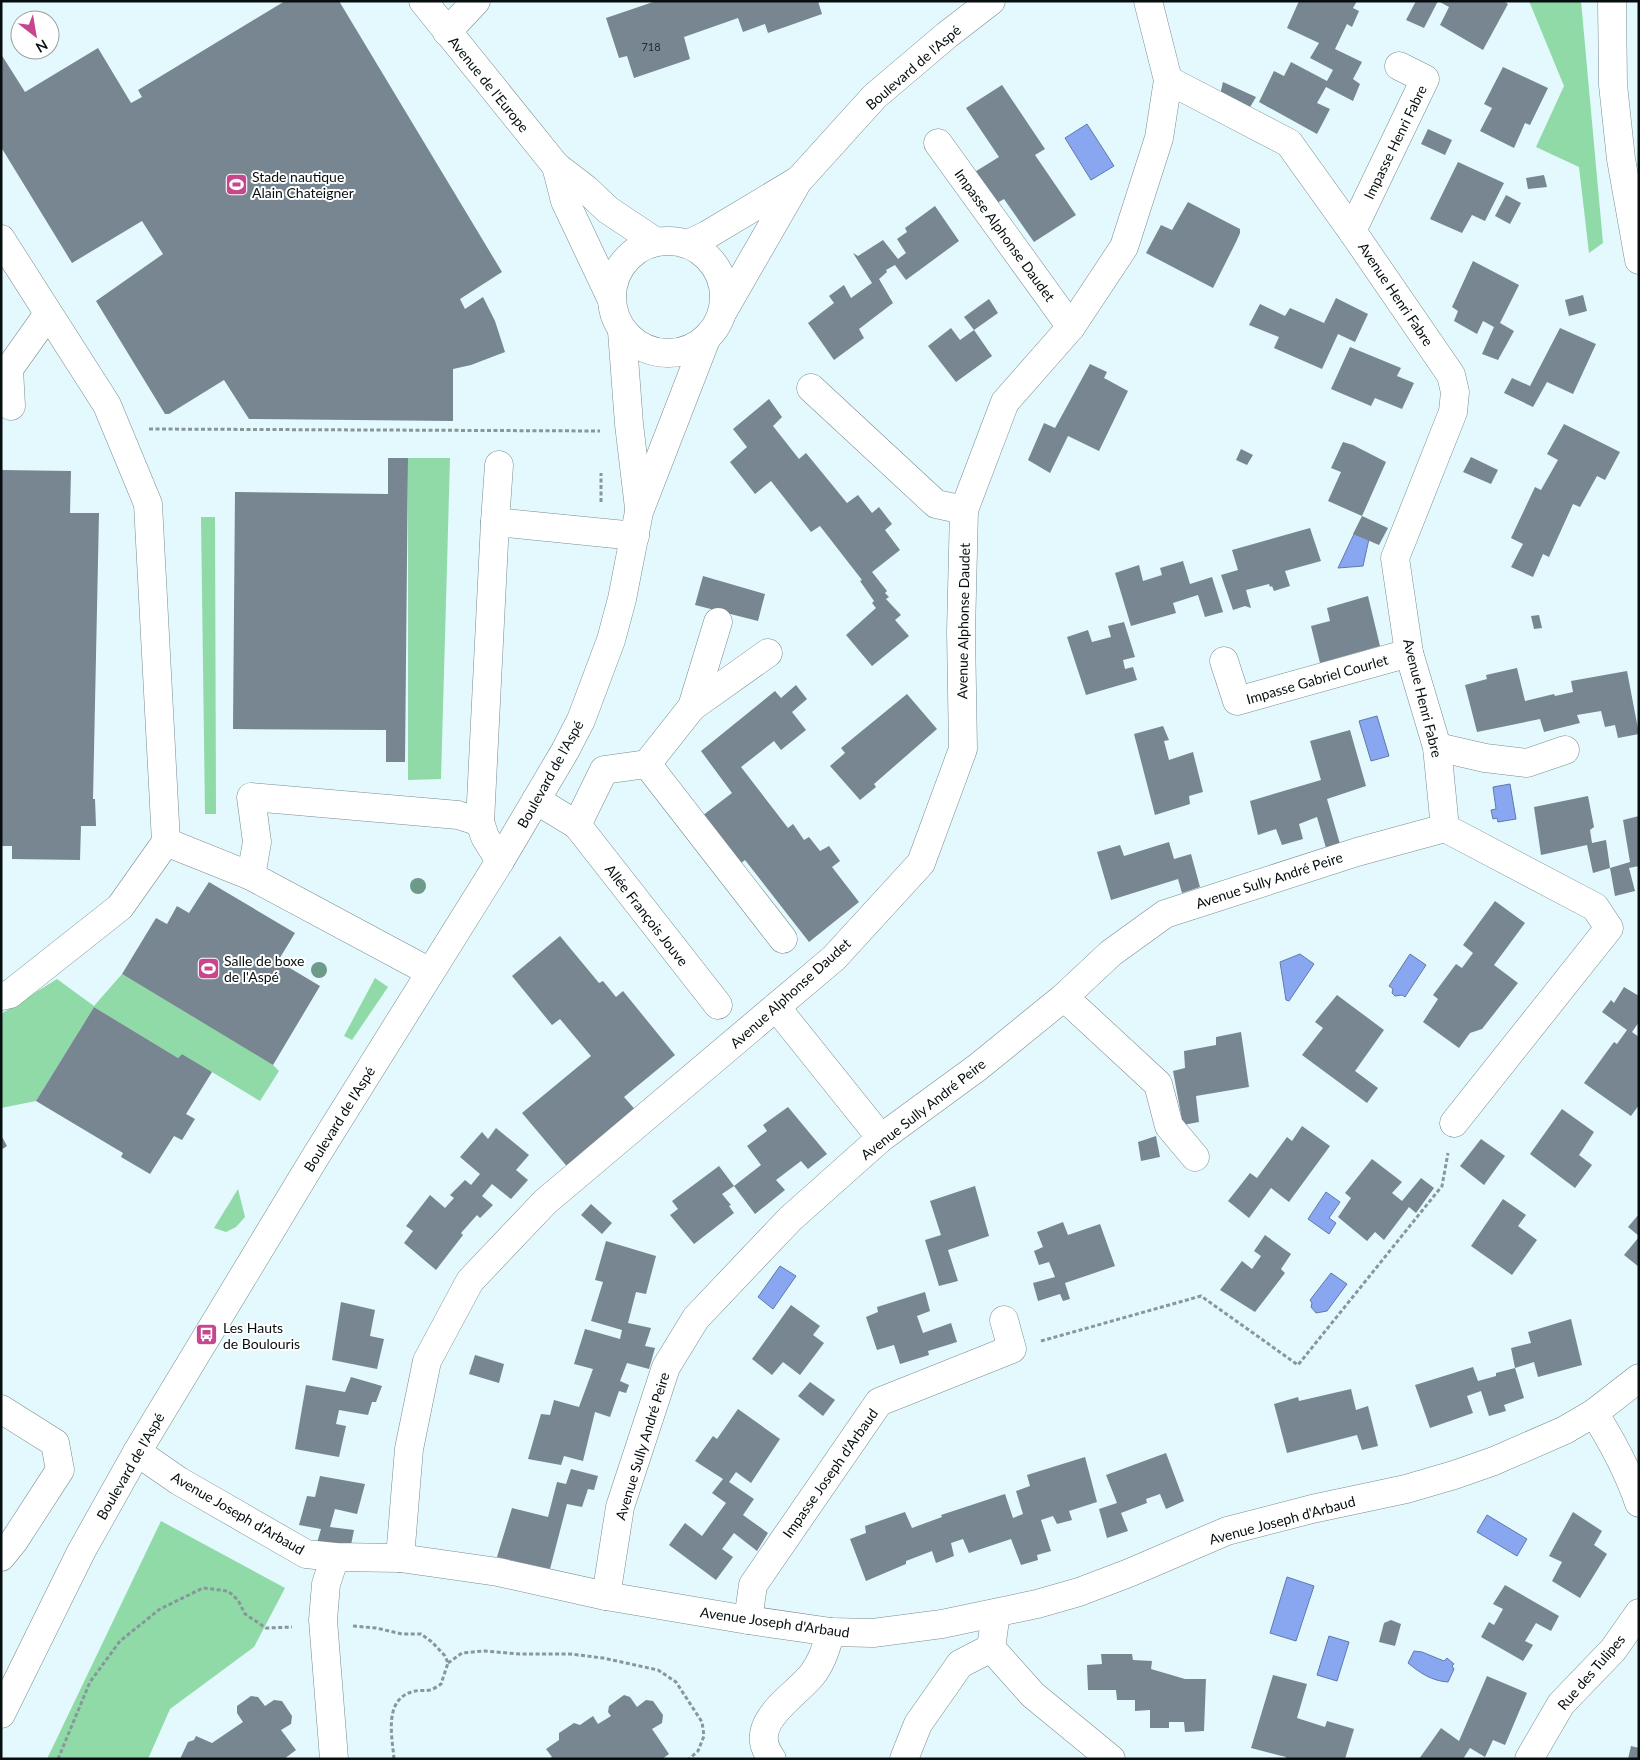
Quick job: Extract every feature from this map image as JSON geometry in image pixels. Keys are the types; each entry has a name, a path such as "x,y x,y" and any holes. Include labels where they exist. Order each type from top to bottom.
{"street":[{"name":"Avenue de l'Europe","path":"423,1 556,166 586,189 608,210 656,242"},
{"path":"447,32 476,1"},
{"name":"Boulevard de l'Aspé","path":"722,313 798,181 875,96 947,35 991,1"},
{"name":"Avenue Alphonse Daudet","path":"400,1558 409,1449 427,1361 470,1280 545,1202 834,958 921,863 962,749 961,632 964,510 1005,402 1071,327 1124,247 1159,138 1168,80 1148,1"},
{"path":"1612,1 1613,85 1621,159 1639,260"},
{"name":"Impasse Henri Fabre","path":"1352,231 1425,79 1399,66"},
{"name":"Avenue Henri Fabre","path":"1168,80 1289,142 1450,374 1454,392 1453,412 1395,558 1409,653 1437,748 1445,828"},
{"name":"Impasse Alphonse Daudet","path":"938,143 1071,327"},
{"name":"Avenue de l'Europe","path":"556,166 565,201 611,298"},
{"name":"Boulevard de l'Aspé","path":"688,244 707,235 798,181"},
{"path":"1,239 107,406 148,504 166,842 120,907 10,994 1,996"},
{"path":"672,240 688,244 703,252 714,264 722,280 725,296 722,313 716,327 706,339 692,348 678,353 662,354 646,350 633,342 622,331 614,315 611,298 612,283 628,256 641,247 656,242 672,240"},
{"path":"10,406 9,368 48,314"},
{"name":"Boulevard de l'Aspé","path":"622,331 637,524"},
{"name":"Boulevard de l'Aspé","path":"1,1714 81,1552 137,1452 259,1248 500,861 565,751 581,720 611,640 622,599 637,524 706,339"},
{"path":"811,388 936,504 964,510"},
{"path":"500,465 495,522 480,822 485,836 500,861"},
{"path":"495,522 600,532 637,524"},
{"path":"692,707 718,622"},
{"path":"565,751 604,770 647,764 692,707 768,653"},
{"name":"Impasse Gabriel Courlet","path":"1224,661 1237,701 1409,653"},
{"path":"1437,748 1485,758 1527,763 1565,750"},
{"path":"647,764 783,939"},
{"path":"577,825 604,770"},
{"path":"251,876 257,842 251,797 458,815 480,822"},
{"name":"Allée François Jouve","path":"536,800 577,825 718,1005"},
{"path":"1445,828 1594,907 1609,928 1454,1123"},
{"name":"Avenue Sully André Peire","path":"606,1596 620,1507 666,1366 696,1318 790,1219 881,1138 978,1067 1064,997 1111,953 1165,914 1357,852 1445,828"},
{"path":"166,842 251,876 430,972"},
{"path":"1064,997 1158,1084 1169,1126 1195,1158"},
{"path":"776,1007 881,1138"},
{"path":"1004,1320 1012,1349"},
{"name":"Impasse Joseph d'Arbaud","path":"748,1620 753,1585 879,1402 1012,1349"},
{"name":"Avenue Joseph d'Arbaud","path":"137,1452 179,1481 306,1554 335,1557 400,1558 498,1572 606,1596 748,1620 831,1632 873,1633 942,1624 996,1614 1079,1592 1227,1531 1312,1509 1406,1489 1454,1475 1494,1461 1565,1430 1594,1413 1639,1378"},
{"path":"1,1409 55,1443 60,1470 14,1541 1,1557"},
{"path":"1594,1413 1617,1452 1639,1503"},
{"path":"327,1754 324,1626 326,1584 335,1557"},
{"name":"Rue des Tulipes","path":"1529,1759 1561,1704 1613,1650 1639,1612"},
{"path":"991,1648 996,1614"},
{"path":"772,1759 767,1753 763,1734 770,1718 811,1676 820,1664 831,1632"},
{"path":"904,1759 918,1724 960,1664 991,1648"},
{"path":"991,1648 1033,1695 1111,1759"}],"path":[{"path":"116,429 602,431"},
{"path":"600,532 601,468"},
{"path":"1012,1349 1201,1296 1298,1365 1442,1186 1454,1123"},
{"path":"58,1759 90,1682 120,1641 160,1609 203,1588 228,1591 238,1600 245,1614 266,1628 352,1626 376,1628 402,1634 421,1634 432,1642 448,1662"},
{"path":"394,1759 391,1718 394,1704 402,1695 415,1691 430,1690 441,1684 448,1662 462,1653 484,1651 520,1654 570,1654 603,1658 658,1670 676,1682 702,1722 704,1736 698,1751 689,1759"}],"green space":[{"path":"1529,1 1581,1 1603,243 1589,253 1579,167 1536,147 1564,86"},
{"path":"408,458 450,458 441,779 408,780"},
{"path":"201,517 215,517 216,814 205,814"},
{"path":"122,974 272,1064 279,1071 260,1101 182,1054 178,1058 94,1007 36,1101 1,1108 1,1014 57,979 94,1006"},
{"path":"375,978 388,987 352,1040 344,1036"},
{"path":"238,1189 245,1217 236,1227 226,1232 214,1228"},
{"path":"161,1521 285,1588 254,1647 170,1709 148,1759 47,1759"}],"water":[{"path":"1087,124 1114,166 1091,180 1065,138"},
{"path":"1354,534 1369,539 1363,566 1338,568"},
{"path":"1377,716 1389,756 1371,761 1359,721"},
{"path":"1510,784 1516,819 1498,822 1497,818 1493,819 1491,810 1496,809 1493,787"},
{"path":"1300,954 1314,964 1289,1001 1286,1000 1280,962"},
{"path":"1410,954 1426,965 1405,997 1402,995 1395,996 1392,993 1393,989 1389,986"},
{"path":"1326,1192 1340,1202 1329,1218 1336,1223 1329,1234 1308,1219"},
{"path":"780,1266 796,1276 773,1309 758,1297"},
{"path":"1331,1273 1347,1284 1327,1311 1316,1313 1311,1307 1312,1303 1310,1300"},
{"path":"1487,1515 1527,1539 1517,1556 1477,1532"},
{"path":"1287,1577 1314,1586 1296,1641 1270,1633"},
{"path":"1329,1636 1349,1642 1337,1681 1317,1675"},
{"path":"1414,1651 1422,1652 1444,1661 1447,1658 1454,1664 1452,1666 1454,1669 1448,1682 1426,1676 1408,1663"}],"building":[{"name":"Stade nautique Alain Chateigner","path":"285,1 339,1 502,272 460,299 465,309 483,297 495,321 505,352 471,365 453,369 453,421 249,419 224,380 169,414 165,414 96,301 163,254 142,221 72,263 1,147 1,54 25,92 98,48 131,103 142,97 138,90"},
{"path":"656,1 818,1 822,14 768,33 765,24 743,32 738,18 684,37 690,59 634,78 627,56 619,58 606,18"},
{"path":"1299,1 1357,1 1353,8 1359,11 1352,27 1347,24 1335,49 1362,62 1353,79 1360,84 1353,101 1326,87 1317,103 1330,109 1317,134 1259,102 1274,71 1284,76 1291,62 1327,81 1333,70 1310,58 1319,43 1287,28"},
{"path":"1416,1 1438,1 1424,28 1406,20"},
{"path":"1438,1 1504,1 1508,4 1483,50 1440,25 1449,7"},
{"path":"1503,67 1548,88 1530,125 1525,123 1514,148 1480,131 1492,108 1484,104"},
{"path":"1223,82 1256,97 1249,109 1220,95"},
{"path":"1002,85 1045,149 1035,155 1076,215 1034,242 1004,199 987,209 973,173 999,157 966,108"},
{"path":"1428,129 1452,140 1445,155 1421,144"},
{"path":"1458,162 1504,183 1485,221 1472,215 1462,233 1430,219"},
{"path":"1544,175 1547,187 1528,189 1526,178"},
{"path":"1506,195 1521,203 1510,224 1495,216"},
{"path":"1188,202 1240,229 1236,242 1213,288 1146,253 1161,225 1172,230"},
{"path":"935,206 959,241 906,280 895,265 886,270 887,272 879,279 893,303 859,329 864,338 834,360 808,323 834,303 829,296 844,285 851,298 872,283 853,253 858,256 883,240 898,259 906,253 897,239 907,232 905,228"},
{"path":"1473,261 1519,285 1500,323 1514,331 1498,360 1482,354 1494,327 1483,321 1477,334 1454,321 1458,311 1452,307"},
{"path":"1583,295 1587,311 1569,316 1565,300"},
{"path":"1336,298 1368,314 1355,342 1338,334 1322,369 1274,348 1279,337 1249,325 1260,304 1285,316 1290,308 1324,323"},
{"path":"989,299 998,313 974,330 964,317"},
{"path":"951,328 960,340 974,330 992,356 956,382 928,346"},
{"path":"1560,328 1596,344 1573,394 1547,382 1533,407 1504,393 1512,378 1530,386"},
{"path":"1350,347 1401,368 1397,376 1414,383 1402,409 1375,398 1371,406 1331,389"},
{"path":"1090,364 1107,372 1104,378 1128,391 1099,451 1068,436 1050,473 1028,460 1044,423 1055,428"},
{"path":"769,399 782,417 773,426 799,459 806,453 847,503 858,495 872,513 879,507 892,524 885,530 900,550 872,572 887,591 885,593 889,597 886,599 901,615 895,620 909,636 872,666 846,635 876,608 872,603 874,601 860,581 862,580 820,526 811,532 771,481 755,494 730,462 747,447 733,429"},
{"path":"1564,424 1620,452 1605,480 1597,476 1580,507 1573,504 1549,557 1543,554 1533,577 1511,567 1523,544 1511,538 1535,487 1541,490 1558,460 1547,454"},
{"path":"1343,442 1386,462 1362,516 1328,501 1341,472 1331,468"},
{"path":"1241,449 1253,455 1247,465 1236,460"},
{"path":"1471,457 1498,470 1491,484 1463,472"},
{"path":"388,458 408,458 405,762 386,762 386,730 233,729 235,492 388,494"},
{"path":"1,470 71,471 70,513 99,513 93,799 95,799 96,826 81,826 80,860 12,859 12,846 1,846"},
{"path":"1362,516 1388,528 1379,545 1353,534"},
{"path":"1310,528 1321,561 1285,571 1290,586 1274,591 1269,584 1246,590 1251,608 1245,606 1233,610 1221,575 1238,570 1232,550"},
{"path":"1183,561 1190,584 1212,577 1223,612 1205,617 1198,595 1173,603 1176,613 1131,626 1115,573 1139,565 1143,581 1162,575 1160,568"},
{"path":"703,576 765,594 758,621 695,605"},
{"path":"1368,596 1380,646 1320,663 1311,626 1330,621 1327,608"},
{"path":"1539,615 1542,628 1534,629 1531,616"},
{"path":"1124,622 1135,657 1123,660 1125,669 1133,667 1137,680 1086,695 1067,637 1088,630 1092,642 1111,637 1108,626"},
{"path":"1517,668 1525,701 1554,694 1555,696 1573,692 1571,681 1627,671 1639,734 1618,738 1615,725 1605,727 1601,711 1577,715 1580,723 1544,732 1540,719 1477,732 1465,685 1487,679 1486,675"},
{"path":"796,685 807,699 792,712 806,730 781,750 774,741 741,767 788,828 793,824 804,840 809,837 820,851 829,846 840,861 832,867 859,902 809,942 745,860 740,864 702,816 732,793 701,751 775,691 781,698"},
{"path":"907,694 937,729 874,784 876,787 860,800 830,766 845,753 841,748"},
{"path":"1163,726 1169,740 1164,741 1169,760 1193,752 1203,792 1189,796 1190,804 1155,815 1134,734"},
{"path":"1350,730 1366,786 1327,799 1340,844 1326,848 1317,817 1299,824 1303,839 1282,845 1276,829 1258,835 1250,801 1321,780 1310,741"},
{"path":"1588,796 1594,827 1590,830 1592,843 1606,840 1610,868 1593,873 1587,845 1541,855 1534,807"},
{"path":"1639,816 1639,866 1629,868 1635,891 1615,896 1610,868 1630,862 1623,820"},
{"path":"1169,842 1174,859 1191,854 1200,887 1182,893 1178,879 1111,900 1097,852 1120,845 1124,856"},
{"name":"Salle de boxe de l'Aspé","path":"209,882 295,933 278,961 320,986 273,1065 122,974 156,918 167,924 177,906 189,913"},
{"path":"1495,901 1525,923 1494,965 1518,983 1482,1029 1470,1033 1459,1048 1423,1022 1438,999 1433,995 1456,964 1462,968 1473,953 1463,945"},
{"path":"560,936 599,983 603,981 616,997 623,991 675,1055 624,1097 639,1114 570,1170 522,1113 591,1056 560,1019 552,1025 512,976"},
{"path":"1624,987 1639,996 1639,1022 1632,1032 1639,1037 1639,1105 1631,1116 1584,1083 1614,1042 1617,1044 1627,1030 1602,1012 1611,1000 1614,1003"},
{"path":"1337,995 1384,1030 1355,1071 1378,1088 1367,1103 1302,1055 1323,1028 1315,1022"},
{"path":"94,1007 178,1058 182,1054 212,1072 186,1114 195,1119 182,1140 174,1136 150,1174 121,1157 123,1153 36,1101"},
{"path":"1241,1032 1249,1087 1196,1096 1199,1122 1183,1125 1173,1071 1185,1068 1184,1051 1216,1045 1216,1037"},
{"path":"788,1107 827,1154 808,1169 801,1161 776,1180 785,1190 755,1214 734,1186 761,1165 747,1146 767,1131 763,1125"},
{"path":"1562,1109 1594,1132 1579,1155 1592,1165 1575,1188 1530,1154"},
{"path":"1302,1126 1330,1146 1289,1202 1271,1188 1249,1218 1228,1201 1250,1173 1257,1178 1287,1137 1292,1141"},
{"path":"496,1128 529,1155 516,1170 528,1180 511,1199 492,1184 482,1196 493,1205 480,1218 477,1215 461,1233 463,1235 436,1270 404,1243 413,1231 406,1226 430,1195 445,1208 454,1198 450,1195 465,1180 471,1185 480,1174 460,1157 482,1132 488,1139"},
{"path":"1,1135 7,1146 1,1150"},
{"path":"1156,1136 1160,1157 1141,1161 1138,1142"},
{"path":"1481,1139 1505,1156 1484,1185 1460,1166"},
{"path":"1372,1159 1402,1182 1392,1193 1402,1201 1421,1178 1434,1188 1416,1213 1409,1207 1384,1240 1375,1232 1367,1241 1338,1217 1351,1198 1345,1193"},
{"path":"719,1166 734,1186 722,1194 731,1205 729,1206 734,1213 694,1244 670,1215 678,1209 672,1201"},
{"path":"975,1186 989,1236 948,1250 958,1281 939,1286 925,1240 941,1235 930,1201"},
{"path":"1503,1199 1526,1215 1518,1226 1537,1240 1512,1275 1471,1246"},
{"path":"591,1204 612,1223 602,1234 581,1215"},
{"path":"1639,1214 1639,1236 1628,1227"},
{"path":"1063,1222 1068,1235 1100,1224 1115,1266 1065,1283 1070,1299 1063,1301 1060,1294 1038,1301 1033,1283 1055,1277 1049,1262 1039,1265 1034,1251 1043,1247 1037,1232"},
{"path":"1265,1235 1291,1254 1281,1269 1285,1273 1255,1312 1220,1290 1242,1261 1252,1269 1261,1256 1254,1251"},
{"path":"1639,1237 1639,1267 1624,1255"},
{"path":"606,1241 656,1256 646,1294 636,1292 628,1323 651,1328 645,1346 655,1348 649,1369 627,1363 620,1381 629,1385 626,1393 619,1391 610,1417 595,1412 583,1461 564,1456 561,1465 528,1459 541,1414 550,1415 554,1400 579,1407 593,1369 574,1364 585,1329 620,1339 622,1330 591,1321 603,1282 595,1280"},
{"path":"925,1292 930,1311 917,1316 923,1333 951,1323 957,1342 928,1351 929,1355 900,1364 894,1345 877,1350 866,1317 878,1312 877,1307"},
{"path":"341,1302 375,1310 370,1336 384,1339 377,1369 332,1360"},
{"path":"791,1305 820,1326 813,1335 824,1343 800,1375 783,1362 772,1375 752,1359"},
{"path":"1571,1319 1582,1365 1538,1377 1534,1362 1515,1368 1511,1348 1531,1343 1528,1332"},
{"path":"475,1355 504,1364 499,1383 469,1374"},
{"path":"1473,1367 1478,1381 1496,1376 1496,1373 1515,1368 1524,1398 1504,1405 1506,1411 1489,1416 1481,1391 1467,1396 1473,1413 1430,1428 1415,1385"},
{"path":"351,1377 382,1386 376,1402 372,1402 368,1415 339,1410 336,1424 346,1426 339,1457 295,1449 306,1385 345,1392"},
{"path":"810,1382 835,1400 823,1416 798,1396"},
{"path":"1351,1389 1356,1410 1368,1406 1378,1446 1362,1450 1357,1435 1287,1453 1274,1404 1298,1397 1299,1401"},
{"path":"738,1409 780,1439 751,1483 736,1472 729,1482 754,1499 743,1515 768,1533 757,1551 734,1533 722,1549 733,1557 716,1580 669,1545 685,1523 702,1536 726,1503 712,1493 723,1479 695,1461 713,1436 717,1439"},
{"path":"1166,1453 1184,1501 1166,1509 1160,1494 1146,1499 1147,1503 1121,1513 1128,1531 1107,1538 1099,1509 1117,1503 1106,1475"},
{"path":"1085,1457 1097,1502 1069,1511 1072,1520 1057,1524 1053,1516 1041,1520 1051,1551 1037,1555 1038,1560 1021,1565 1011,1539 969,1553 963,1539 951,1543 954,1556 936,1563 932,1551 906,1561 906,1564 866,1581 850,1539 866,1533 865,1526 905,1512 912,1528 942,1517 941,1515 1005,1494 1013,1518 1023,1514 1016,1491 1030,1486 1027,1475"},
{"path":"571,1469 598,1476 594,1490 588,1489 582,1507 567,1504 550,1569 497,1557 512,1508 548,1517 557,1482 566,1484"},
{"path":"320,1476 365,1484 357,1514 335,1509 330,1527 354,1530 350,1550 317,1543 321,1529 299,1525 307,1496 315,1497"},
{"path":"1573,1512 1602,1531 1594,1545 1607,1554 1580,1598 1552,1581 1562,1562 1549,1556"},
{"path":"1505,1585 1559,1616 1551,1631 1536,1623 1525,1641 1533,1645 1523,1661 1481,1637 1489,1622 1494,1625 1503,1609 1493,1604"},
{"path":"1391,1620 1401,1624 1395,1646 1379,1642 1384,1623"},
{"path":"1101,1654 1132,1654 1133,1660 1152,1661 1151,1669 1185,1679 1206,1679 1204,1731 1185,1732 1184,1722 1169,1722 1169,1728 1150,1728 1150,1710 1135,1711 1135,1700 1117,1700 1116,1690 1088,1690 1087,1665 1102,1664"},
{"path":"1273,1675 1307,1684 1297,1718 1325,1727 1327,1721 1354,1729 1345,1759 1285,1759 1286,1757 1251,1748"},
{"path":"1487,1676 1527,1693 1505,1745 1493,1740 1485,1757 1470,1748 1463,1759 1419,1759 1441,1728 1459,1741"},
{"path":"624,1695 630,1697 637,1707 646,1700 653,1701 663,1715 662,1723 652,1729 669,1754 662,1759 549,1759 552,1757 546,1749 559,1740 559,1733 574,1723 580,1725 593,1716 598,1724 611,1716 608,1712 609,1706"},
{"path":"251,1696 258,1697 265,1706 274,1700 282,1701 292,1716 291,1724 281,1730 296,1750 284,1759 180,1759 188,1742 194,1740 196,1736 212,1743 243,1722 237,1713 237,1706"},
{"path":"1631,1746 1639,1748 1639,1759 1628,1759"}],"place":[{"name":"Stade nautique Alain Chateigner","path":"236,184"},
{"name":"Salle de boxe de l'Aspé","path":"208,968"},
{"name":"Les Hauts de Boulouris","path":"207,1335"}]}
